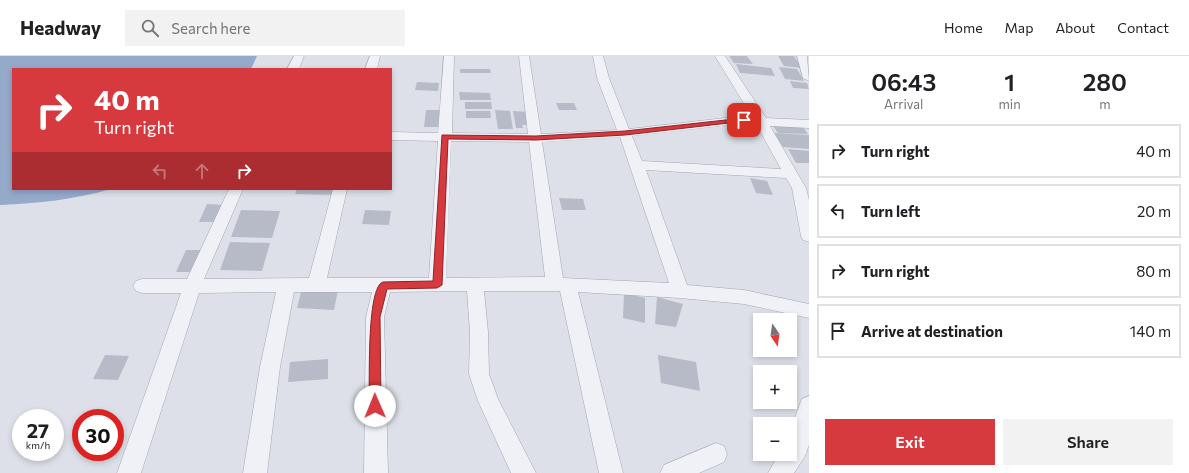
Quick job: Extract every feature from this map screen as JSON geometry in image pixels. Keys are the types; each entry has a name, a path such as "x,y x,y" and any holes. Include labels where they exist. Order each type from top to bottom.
{"street":[{"path":"293,68 299,56"},
{"path":"371,68 374,56"},
{"path":"437,285 449,56"},
{"path":"524,56 536,138 561,284 611,473"},
{"path":"598,56 603,78 637,165 680,291"},
{"path":"720,56 760,120 799,188 807,210 809,236"},
{"path":"802,56 808,74"},
{"path":"392,136 536,138 625,133 760,120 809,124"},
{"path":"637,165 790,174"},
{"path":"129,473 192,286 236,190"},
{"path":"316,286 340,190"},
{"path":"475,284 479,332 479,374 488,401 516,461 524,473"},
{"path":"142,286 561,284 680,291 744,297 809,311"},
{"path":"376,473 374,332 375,317 383,285"},
{"path":"255,473 270,367 286,286"},
{"path":"780,473 797,448 809,406"},
{"path":"672,473 716,454"}],"water":[{"path":"0,56 257,56 251,68 12,68 12,190 108,190 83,196 56,200 0,205"}],"building":[{"path":"729,56 747,56 753,64 734,63"},
{"path":"778,56 794,56 801,68 784,66"},
{"path":"736,64 771,68 775,76 740,73"},
{"path":"779,67 797,69 804,81 785,79"},
{"path":"460,69 490,69 491,73 460,73"},
{"path":"790,81 807,83 809,89 793,88"},
{"path":"417,82 439,83 438,91 415,90"},
{"path":"459,92 490,93 491,100 460,100"},
{"path":"465,102 491,102 492,109 465,109"},
{"path":"556,103 574,103 577,110 559,110"},
{"path":"426,110 444,110 443,127 424,127"},
{"path":"495,110 510,111 513,129 498,129"},
{"path":"466,111 490,111 491,118 466,118"},
{"path":"513,111 530,112 533,125 522,125 523,128 516,128"},
{"path":"771,123 801,124 808,134 778,133"},
{"path":"774,133 809,135 809,149 783,147"},
{"path":"788,149 809,151 809,163 796,163"},
{"path":"750,178 767,181 773,195 756,193"},
{"path":"297,190 336,190 335,195 295,194"},
{"path":"559,198 583,199 586,210 562,210"},
{"path":"207,204 223,205 216,222 199,222"},
{"path":"241,210 280,211 272,238 231,237"},
{"path":"365,210 391,211 389,225 362,224"},
{"path":"230,242 270,243 262,271 220,270"},
{"path":"186,250 206,250 197,272 176,272"},
{"path":"302,288 338,290 334,310 297,308"},
{"path":"624,293 645,298 645,323 623,318"},
{"path":"657,297 683,304 676,327 655,324"},
{"path":"105,355 129,356 118,380 93,379"},
{"path":"658,355 696,362 700,391 661,383"},
{"path":"328,359 328,379 288,382 290,362"}],"route":[{"path":"375,406 375,317 383,285 437,285 444,137 536,138 625,133 744,120"}]}
